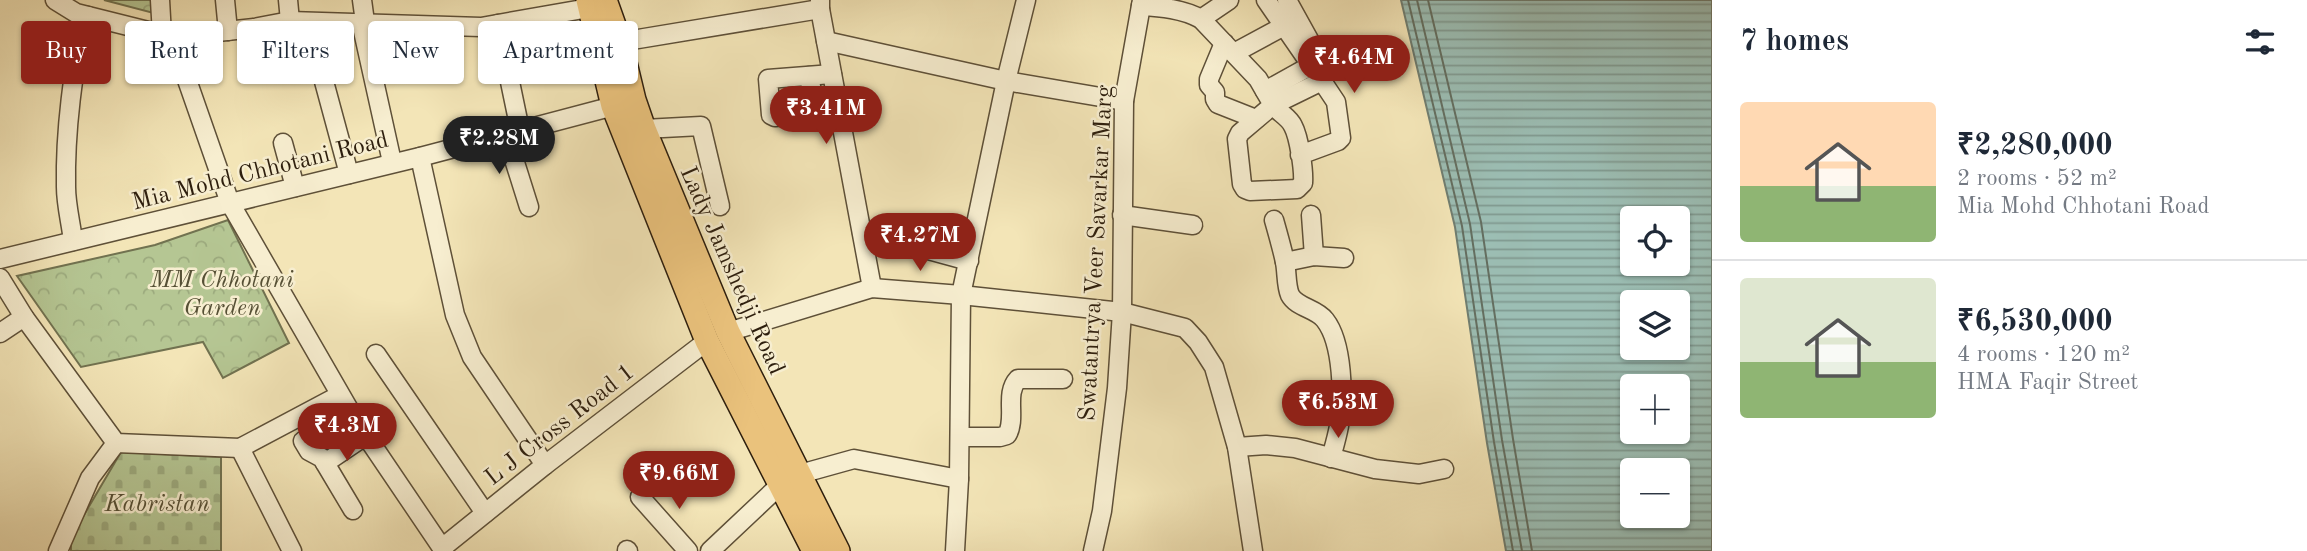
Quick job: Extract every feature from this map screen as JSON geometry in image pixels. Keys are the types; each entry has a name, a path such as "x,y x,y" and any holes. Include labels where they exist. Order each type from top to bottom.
{"main road":[{"name":"Lady Jamshedji Road","path":"594,3 606,21"},
{"name":"Lady Jamshedji Road","path":"594,3 623,103 718,337 790,479 838,551"},
{"name":"Lady Jamshedji Road","path":"622,84 623,103 644,130 718,337"},
{"name":"Lady Jamshedji Road","path":"790,479 814,551"}],"street":[{"path":"55,0 76,13 125,25"},
{"path":"160,0 164,21"},
{"path":"225,0 228,31"},
{"path":"288,0 290,21"},
{"path":"362,0 363,22 392,162"},
{"path":"955,551 960,437 961,295 1006,81 1026,0"},
{"path":"1201,19 1229,0"},
{"path":"1266,0 1336,102 1341,138 1300,155"},
{"path":"1287,0 1312,45"},
{"path":"507,21 547,8 594,3"},
{"path":"1141,3 1201,19 1258,79 1269,98 1293,125 1303,183 1297,189 1250,191 1242,184 1237,139 1240,132 1256,119 1269,98 1312,65"},
{"name":"Swatantrya Veer Savarkar Marg","path":"1093,551 1104,498 1116,388 1122,312 1124,101 1141,3"},
{"path":"638,39 820,4 872,288"},
{"path":"73,241 65,189 70,113 82,34 88,16"},
{"path":"354,22 478,27"},
{"path":"1256,119 1218,104 1209,79 1229,48 1284,26"},
{"path":"223,31 237,30"},
{"path":"826,41 1006,81 1124,101"},
{"path":"832,74 768,79 771,115 775,117 839,111"},
{"path":"809,76 816,113"},
{"path":"1269,98 1322,81"},
{"path":"185,84 230,202 365,436 443,550"},
{"path":"325,84 349,174"},
{"path":"506,84 528,207"},
{"name":"Mia Mohd Chhotani Road","path":"0,258 349,174 623,103"},
{"path":"644,130 701,126 720,206"},
{"path":"283,143 295,187"},
{"path":"419,156 455,315 472,357 545,465"},
{"path":"1122,215 1194,226"},
{"path":"1311,215 1314,256"},
{"path":"1274,220 1290,294 1325,320 1333,335 1340,373 1341,409 1331,458"},
{"path":"862,232 969,261"},
{"path":"1285,262 1314,256 1344,258"},
{"path":"2,284 116,443"},
{"path":"718,337 872,288 1122,312 1185,328 1214,367 1237,447 1253,551"},
{"path":"0,332 24,317"},
{"name":"L J Cross Road 1","path":"443,550 545,465 718,337"},
{"path":"376,354 485,513"},
{"path":"960,437 1007,435 1011,428 1011,390 1018,379 1063,379"},
{"path":"116,443 240,448 340,395"},
{"path":"324,463 365,436"},
{"path":"303,441 309,451 321,458 353,510"},
{"path":"58,551 90,478 116,443"},
{"path":"1237,447 1266,444 1375,469 1419,474 1444,469"},
{"path":"240,448 292,551"},
{"path":"710,551 790,479 854,459 959,479"},
{"path":"640,497 688,551"}],"green space":[{"path":"104,0 159,0 161,15"},
{"name":"MM Chhotani Garden","path":"228,220 289,343 223,378 203,342 81,367 17,276 155,245"},
{"name":"Kabristan","path":"121,452 221,457 221,551 71,551 71,537"}],"water":[{"path":"1401,0 1712,0 1712,551 1506,551 1455,227"}]}
